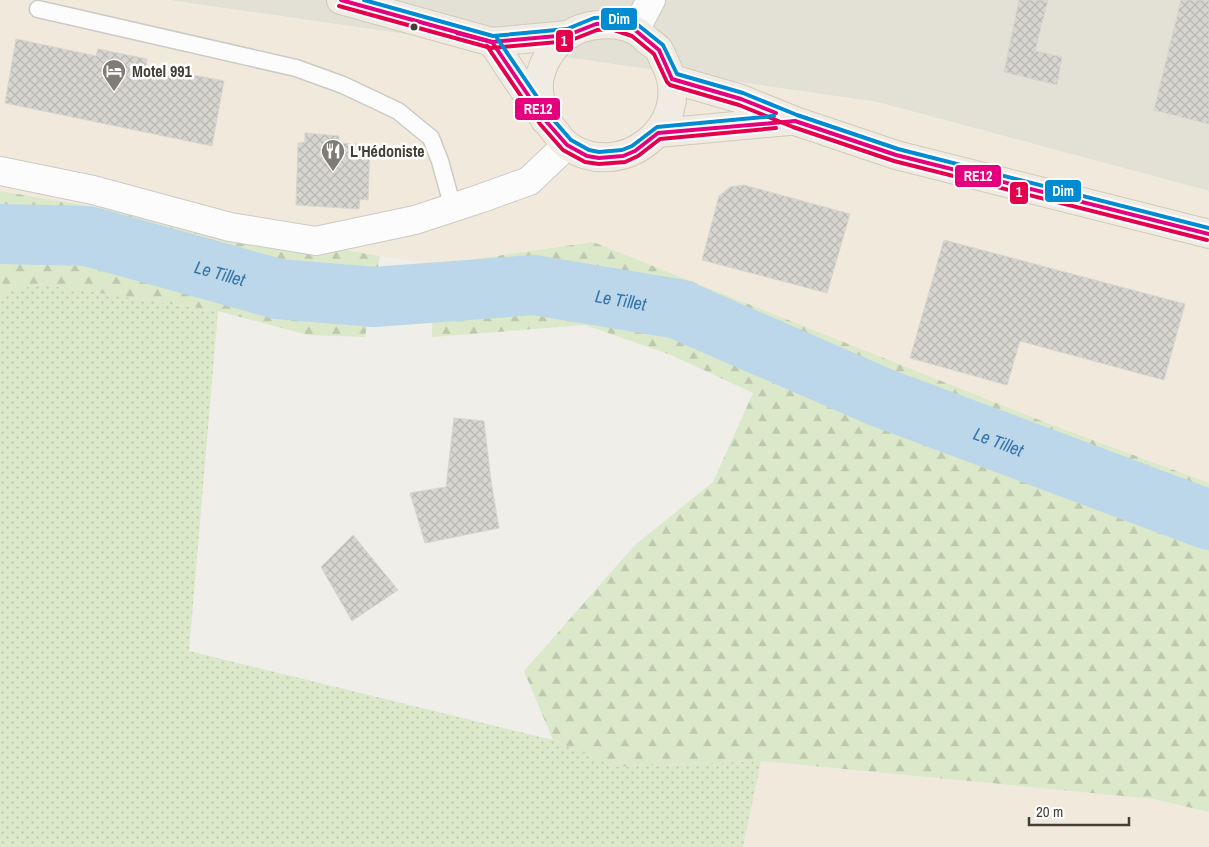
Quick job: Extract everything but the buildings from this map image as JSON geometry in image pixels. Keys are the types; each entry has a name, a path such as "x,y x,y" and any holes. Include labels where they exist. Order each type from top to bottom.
{"main road":[{"path":"341,0 492,42 568,35 596,24 612,24 635,30 659,50 672,79 670,110 658,133 635,151 623,156 587,156 566,145 546,120 492,42"},
{"path":"546,120 538,89 540,76 549,54 568,35"},
{"path":"672,79 741,99 795,120 896,154 1209,234"},
{"path":"658,133 795,120"}],"street":[{"path":"635,30 651,0"},
{"path":"0,171 93,190 230,227 316,241 415,220 528,181 566,145"}],"lane":[{"path":"38,9 296,68 343,85 398,110 431,138 440,161 453,208"}],"shaded area":[{"path":"0,0 168,0 877,102 1209,191 1209,483 1052,425 593,242 434,265 0,191"},
{"path":"168,0 1209,0 1209,191 877,102"},
{"path":"761,761 1154,799 1209,812 1209,847 743,847"}],"green space":[{"path":"0,191 380,256 365,337 308,335 218,311 40,284 0,294"},
{"path":"593,242 1052,425 1209,483 1209,812 1154,799 761,761 615,767 553,740 524,671 635,545 713,482 753,393 671,355 585,325 432,337 434,265"},
{"path":"40,284 218,311 189,651 553,740 615,767 761,761 743,847 0,847 0,294"}],"waterway":[{"name":"Le Tillet","path":"0,234 88,236 278,289 374,297 534,285 678,309 880,397 1209,520"}],"transit line":[{"name":"RE12","path":"341,0 492,42 545,120 567,145 587,156 599,158 623,156 635,151 658,133 795,121 896,155 1209,234"},
{"name":"Dim","path":"364,0 493,36 567,29 594,18 613,17 638,25 663,45 677,74 743,93 797,115 898,149 1209,228"},
{"name":"1","path":"339,6 491,48 569,41 597,30 611,29 632,36 654,54 670,85 739,105 793,127 894,161 1207,240"},
{"name":"RE12","path":"457,33 492,42 568,35 596,24 612,23 635,30 659,50 672,79"},
{"name":"Dim","path":"497,38 550,116 571,140 589,150 599,152 622,150 632,146 657,127 774,116"},
{"name":"1","path":"487,46 540,124 563,150 585,162 599,164 625,162 638,156 660,139 776,128"},
{"name":"RE12","path":"672,79 741,99 776,113"}],"place":[{"name":"Motel 991","path":"114,92"},
{"name":"L'Hédoniste","path":"333,172"}]}
